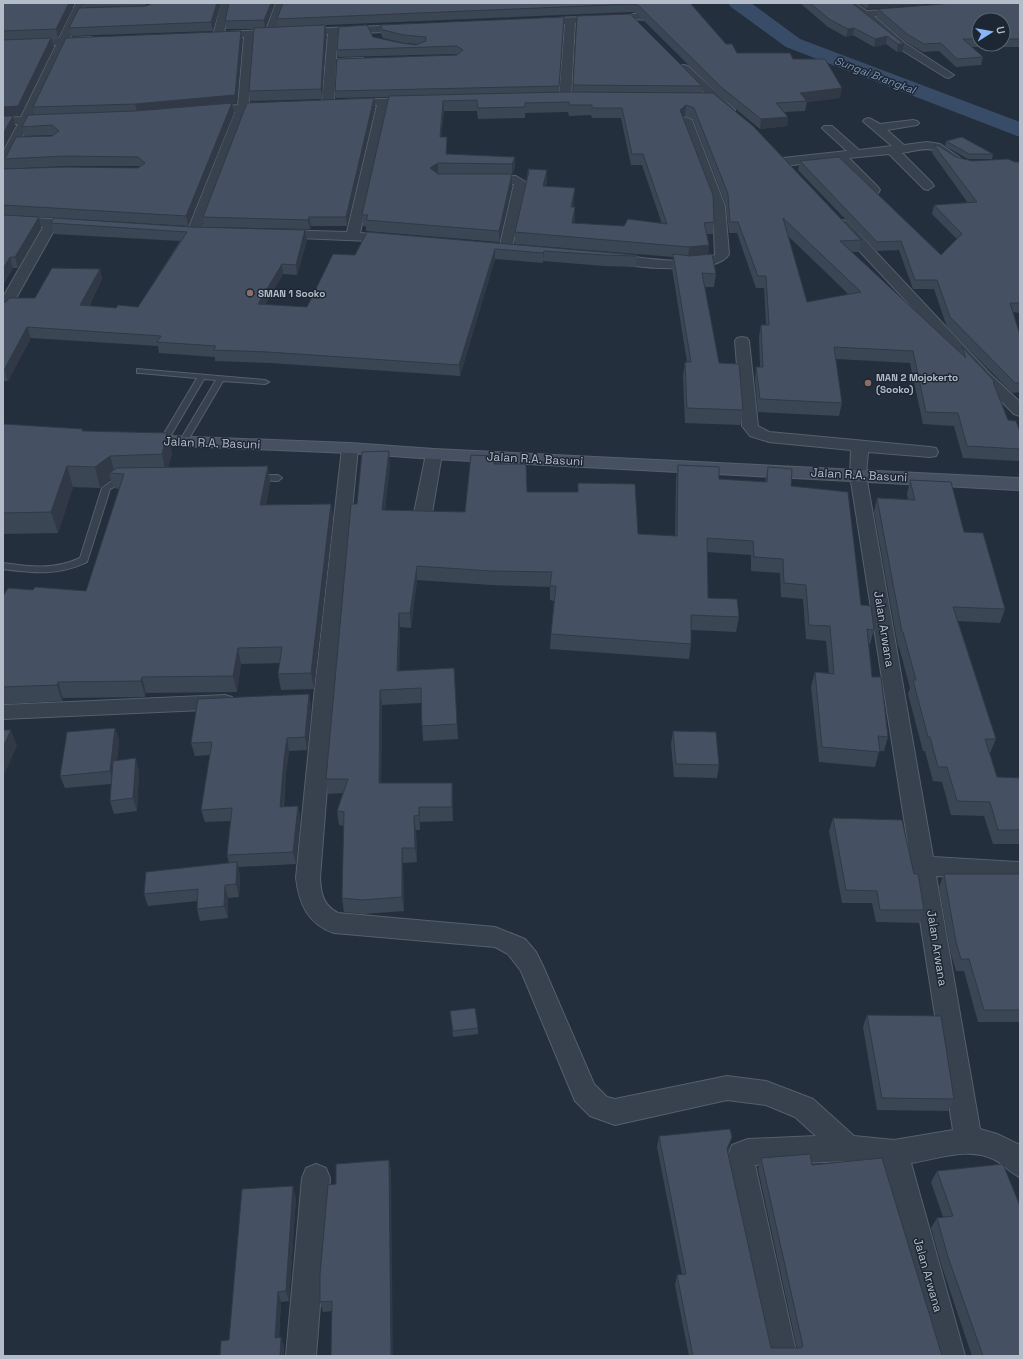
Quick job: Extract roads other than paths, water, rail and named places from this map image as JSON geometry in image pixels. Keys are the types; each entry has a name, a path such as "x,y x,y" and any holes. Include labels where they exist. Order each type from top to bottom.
{"main road":[{"name":"Jalan R.A. Basuni","path":"125,438 163,442 350,448 434,454 1020,484"}],"street":[{"path":"218,35 226,3"},
{"path":"270,33 281,3"},
{"path":"849,3 865,14 901,45 948,75"},
{"path":"3,163 26,121 63,42 75,9 91,12"},
{"path":"565,98 574,20 578,9"},
{"path":"865,14 912,10"},
{"path":"644,28 629,18 650,17"},
{"path":"523,22 609,18"},
{"path":"203,36 420,27"},
{"path":"372,29 378,42"},
{"path":"328,103 333,31"},
{"path":"194,232 243,107 249,34"},
{"path":"3,44 102,40"},
{"path":"331,62 370,61"},
{"path":"676,61 715,99 739,119"},
{"path":"699,99 715,99"},
{"path":"313,104 423,101"},
{"path":"353,236 383,102"},
{"path":"198,112 243,107 282,105"},
{"path":"3,121 65,119"},
{"path":"601,257 688,264 707,263 720,258 722,254 719,206 686,120"},
{"path":"913,123 873,124 898,150 928,186"},
{"path":"828,128 858,154"},
{"path":"14,142 30,141"},
{"path":"773,150 793,167 840,156 936,147 966,164"},
{"path":"840,156 874,190"},
{"path":"469,179 516,180 521,182 506,249"},
{"path":"832,213 986,378 1020,411"},
{"path":"3,220 91,226"},
{"path":"3,309 52,223"},
{"path":"178,231 210,233"},
{"path":"266,234 353,236 399,240"},
{"path":"491,248 522,250"},
{"path":"742,342 750,426 753,431 759,435 930,452"},
{"name":"Jalan Arwana","path":"860,446 858,475 968,1140"},
{"path":"350,448 316,698 308,878 309,895 322,917 334,923 494,937 510,942 521,949 531,966 584,1092 599,1107 615,1112 727,1088 766,1093 804,1108 848,1148"},
{"path":"423,513 434,454"},
{"path":"3,712 246,701"},
{"path":"923,866 1020,871"},
{"path":"782,1356 740,1160 742,1154 748,1152 848,1148 894,1153 968,1140 1001,1147 1011,1154 1020,1164"},
{"name":"Jalan Arwana","path":"894,1153 950,1356"},
{"path":"301,1356 316,1178"}],"lane":[{"path":"140,371 265,382"},
{"path":"163,442 202,376"},
{"path":"183,442 221,378"},
{"path":"246,478 278,478"},
{"path":"3,566 49,572 68,568 84,560 106,488 118,480 130,479"}],"waterway":[{"name":"Sungai Brangkal","path":"738,3 793,43 1020,130"}],"place":[{"name":"SMAN 1 Sooko","path":"250,293"},
{"name":"MAN 2 Mojokerto (Sooko)","path":"868,383"}]}
